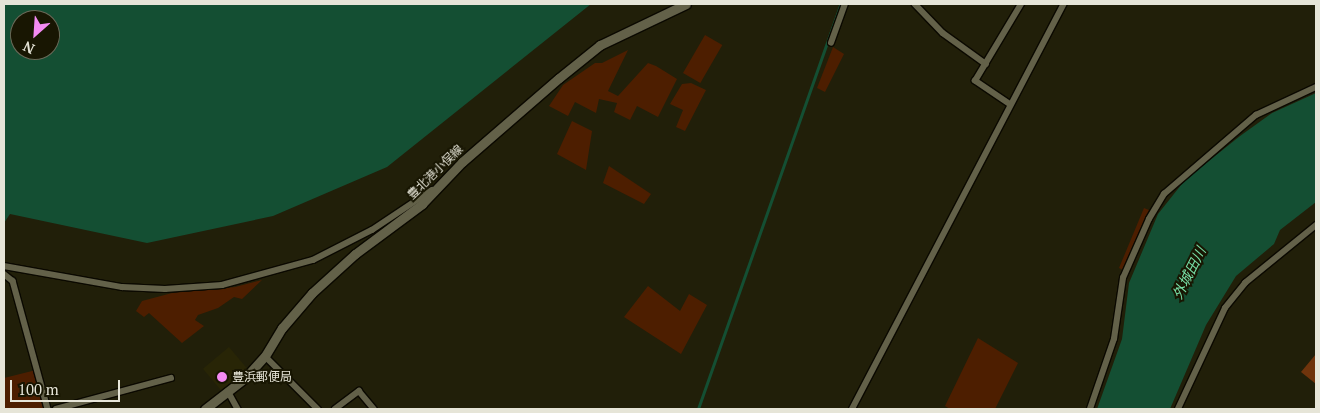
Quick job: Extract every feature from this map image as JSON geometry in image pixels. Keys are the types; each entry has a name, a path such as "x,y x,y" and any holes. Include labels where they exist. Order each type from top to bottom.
{"main road":[{"name":"豊北港小俣線","path":"205,409 228,392 265,356 282,328 312,293 355,254 422,204 438,186 589,53 686,4"}],"street":[{"path":"831,43 845,4"},
{"path":"915,4 943,33 986,64"},
{"path":"1009,104 974,81 1021,4"},
{"path":"852,409 1009,104 1064,4"},
{"path":"1090,409 1114,339 1123,278 1149,219 1164,194 1256,115 1316,87"},
{"path":"4,266 122,287 165,289 222,285 313,260 372,230 438,186"},
{"path":"1178,409 1225,308 1251,277 1316,225"},
{"path":"4,274 13,281 48,409"},
{"path":"265,356 318,409"},
{"path":"56,409 171,378"},
{"path":"335,409 359,391 374,409"},
{"path":"228,392 238,409"}],"shaded area":[{"path":"705,35 722,45 700,83 683,73"},
{"path":"833,47 844,54 825,92 817,88"},
{"path":"628,50 608,91 618,96 648,63 656,66 677,79 658,117 637,106 630,120 614,112 617,103 599,99 596,113 575,102 568,116 549,106 563,85 595,63 602,63"},
{"path":"691,83 706,90 685,131 676,127 683,110 670,104 682,84"},
{"path":"572,121 592,131 586,170 557,154"},
{"path":"609,166 651,194 644,204 603,183"},
{"path":"1144,208 1149,210 1123,270 1119,268"},
{"path":"262,280 242,299 234,297 218,308 198,315 195,320 204,326 182,343 149,313 144,317 136,311 142,301 172,293 235,287"},
{"path":"648,286 680,311 689,294 707,305 681,354 624,317"},
{"path":"978,338 1018,363 995,409 950,409 945,406"},
{"path":"229,347 248,370 222,392 203,369"},
{"path":"1316,354 1316,384 1301,372"},
{"path":"36,370 46,409 4,409 4,378"}],"water":[{"path":"4,4 591,4 387,167 273,216 147,243 10,214 4,223"},
{"name":"外城田川","path":"1316,93 1316,202 1280,230 1274,244 1236,276 1206,325 1170,409 1097,409 1122,339 1129,283 1158,214 1185,180 1240,136 1272,113"}],"waterway":[{"path":"698,409 841,4"}],"place":[{"name":"豊浜郵便局","path":"222,377"}]}
